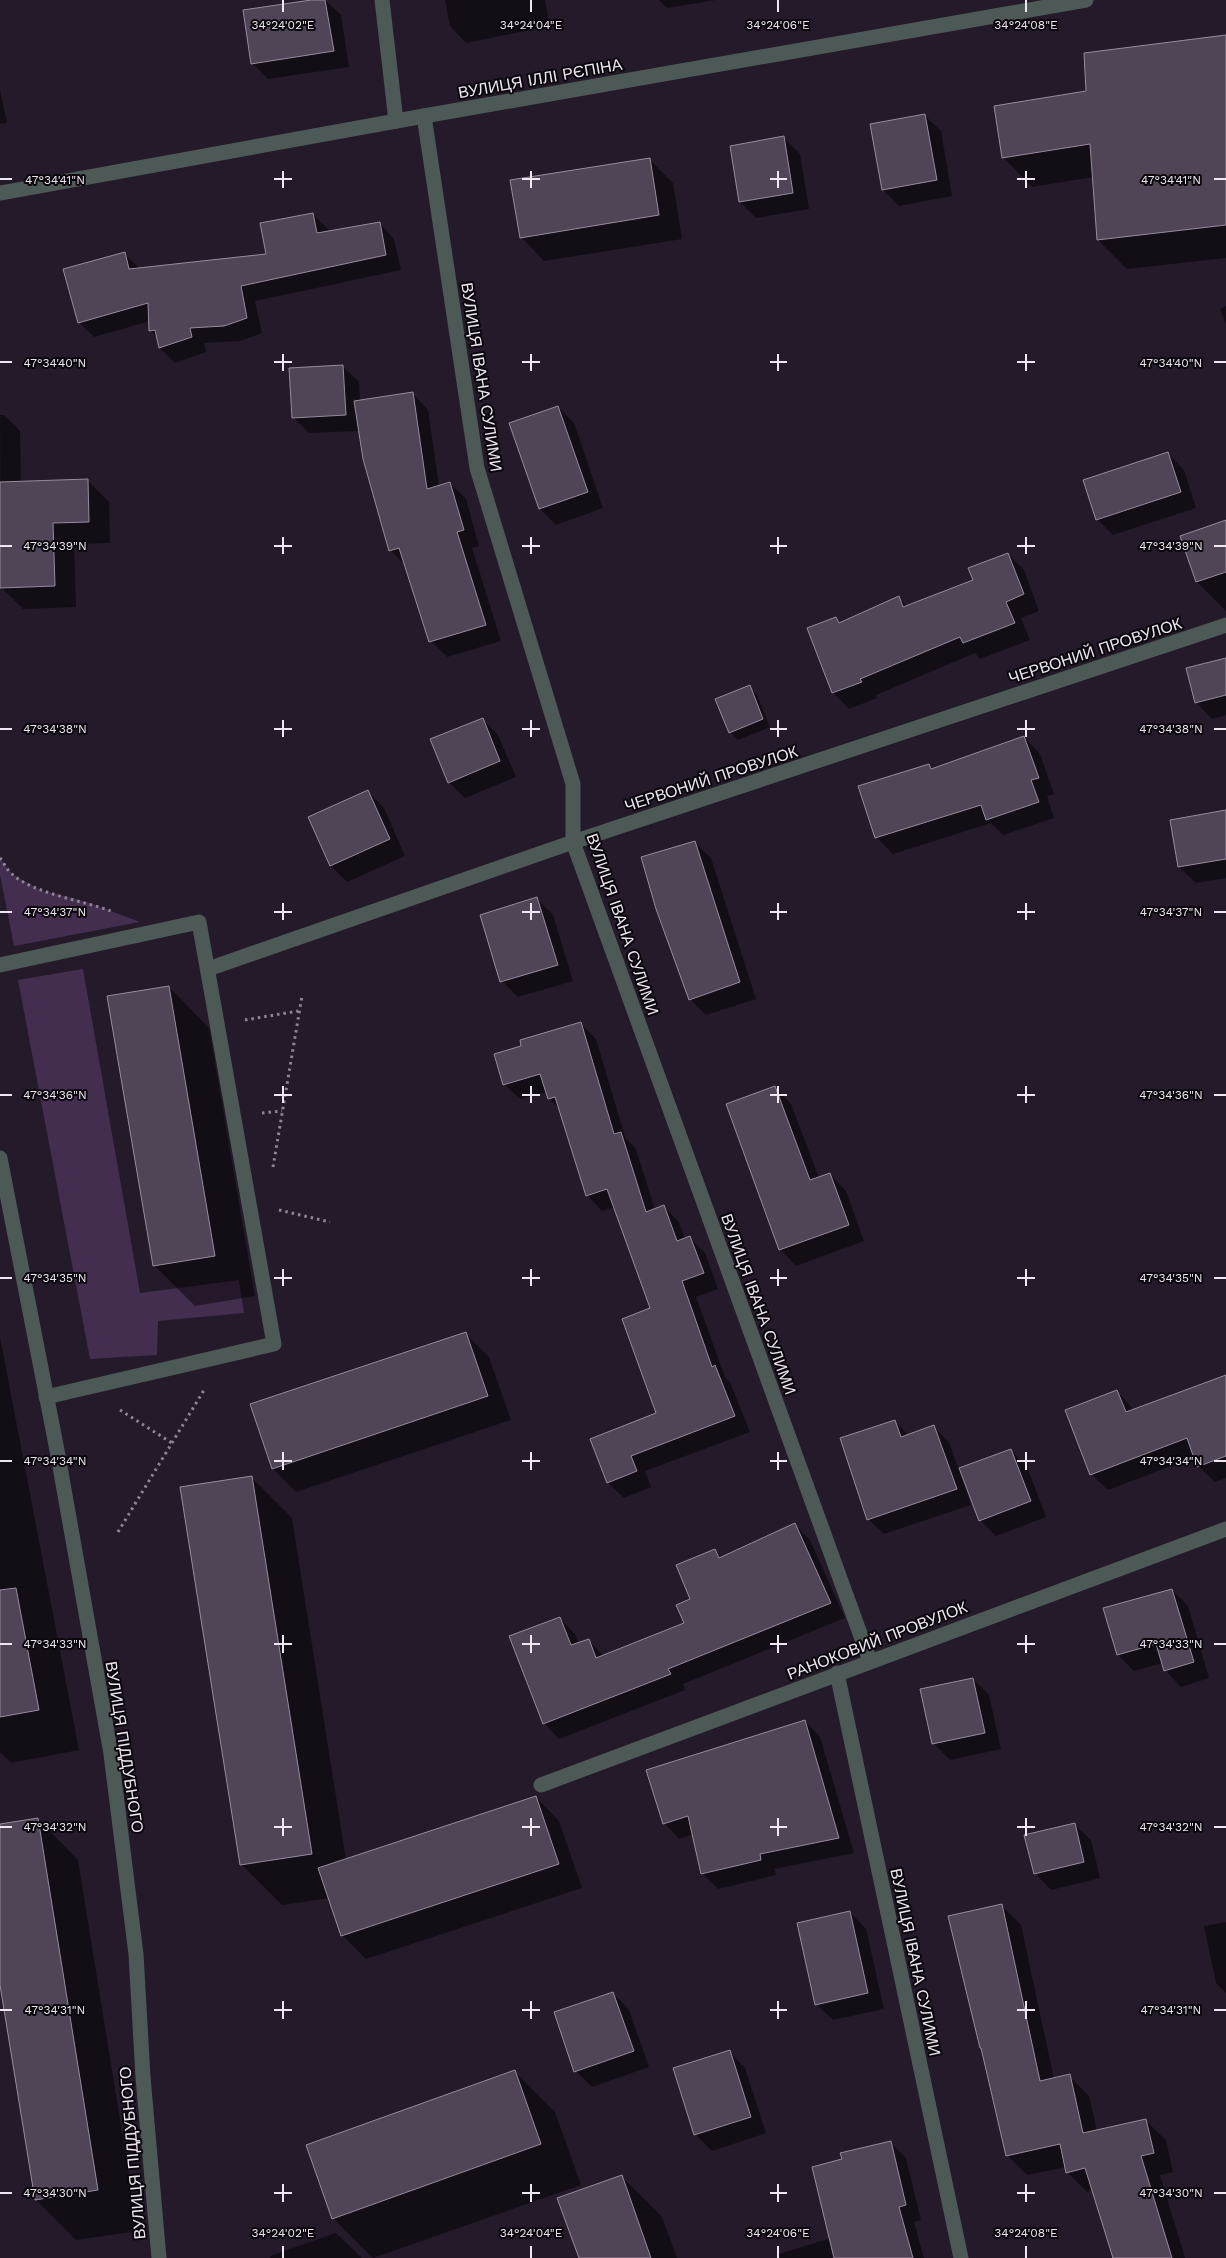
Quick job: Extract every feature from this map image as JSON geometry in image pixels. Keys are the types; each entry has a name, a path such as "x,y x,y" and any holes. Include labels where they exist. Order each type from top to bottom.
{"street":[{"path":"382,0 396,121"},
{"name":"ВУЛИЦЯ ІЛЛІ РЄПІНА","path":"0,193 1026,5 1086,0"},
{"name":"ВУЛИЦЯ ІВАНА СУЛИМИ","path":"424,116 477,468 573,784 573,842 870,1660"},
{"name":"ЧЕРВОНИЙ ПРОВУЛОК","path":"208,969 573,842 1226,624"},
{"path":"0,965 198,922 208,969 274,1344 46,1397"},
{"name":"ВУЛИЦЯ ПІДДУБНОГО","path":"0,1158 111,1754 136,1954 143,2077 159,2258"},
{"name":"РАНОКОВИЙ ПРОВУЛОК","path":"540,1785 870,1660 1226,1529"},
{"name":"ВУЛИЦЯ ІВАНА СУЛИМИ","path":"838,1673 961,2258"}],"path":[{"path":"0,858 12,874 40,890 87,902 113,912"},
{"path":"273,1169 302,996"},
{"path":"218,1025 299,1012"},
{"path":"249,1204 330,1222"},
{"path":"118,1532 225,1355"},
{"path":"86,1388 172,1443"}],"shaded area":[{"path":"0,858 12,874 40,890 87,902 140,922 14,946 0,875"},
{"path":"83,969 140,1293 239,1280 244,1313 158,1321 157,1355 90,1359 18,980"}],"building":[{"path":"311,0 325,0 334,51 251,64 243,10"},
{"path":"1226,35 1226,225 1097,240 1090,144 1002,158 994,106 1086,91 1084,53"},
{"path":"925,114 937,180 882,190 870,124"},
{"path":"784,136 793,193 739,202 730,146"},
{"path":"650,158 659,215 520,238 510,180"},
{"path":"313,213 317,233 380,222 386,255 241,286 247,318 224,326 190,328 192,337 159,348 155,330 149,331 148,303 78,323 63,269 125,252 129,269 266,254 260,223"},
{"path":"343,365 346,415 292,418 289,368"},
{"path":"413,392 427,489 450,482 464,530 457,532 486,625 429,642 399,548 389,551 363,459 354,401"},
{"path":"558,406 588,492 539,509 509,423"},
{"path":"1168,452 1181,492 1096,520 1083,480"},
{"path":"88,479 89,522 53,523 55,586 0,588 0,482"},
{"path":"1226,520 1226,572 1196,582 1180,536"},
{"path":"1008,553 1024,594 1006,602 1015,623 963,643 960,637 860,679 862,682 832,693 807,628 836,617 839,623 899,596 903,607 973,580 968,568"},
{"path":"1226,658 1226,695 1195,703 1186,668"},
{"path":"750,685 763,719 729,733 715,699"},
{"path":"483,718 500,761 448,783 430,739"},
{"path":"1024,736 1039,778 1031,780 1039,802 986,820 981,805 875,838 858,786 929,764 931,769"},
{"path":"368,790 390,839 330,866 308,817"},
{"path":"1226,810 1226,859 1178,867 1170,820"},
{"path":"695,841 740,982 689,1000 656,909 641,857"},
{"path":"537,897 558,965 500,982 480,915"},
{"path":"169,986 215,1256 153,1266 107,996"},
{"path":"581,1022 614,1134 621,1132 646,1212 664,1205 677,1241 690,1236 704,1273 682,1281 712,1367 715,1365 735,1416 631,1456 637,1471 607,1483 590,1439 656,1413 622,1319 650,1308 607,1189 586,1196 555,1097 548,1099 540,1074 503,1085 494,1054 521,1046 520,1040"},
{"path":"775,1086 810,1180 830,1173 849,1225 779,1250 726,1104"},
{"path":"466,1332 488,1396 272,1469 250,1404"},
{"path":"1226,1375 1226,1456 1197,1467 1187,1438 1090,1475 1065,1410 1117,1390 1126,1412"},
{"path":"895,1420 901,1437 934,1425 957,1489 867,1520 840,1438"},
{"path":"1011,1449 1031,1501 979,1521 959,1468"},
{"path":"252,1476 312,1854 240,1865 180,1487"},
{"path":"795,1523 831,1603 668,1669 671,1674 543,1724 509,1636 560,1617 571,1645 589,1639 596,1658 684,1623 676,1605 690,1599 676,1565 715,1549 719,1558"},
{"path":"16,1588 39,1710 0,1717 0,1590"},
{"path":"1172,1589 1194,1662 1164,1671 1156,1644 1117,1655 1103,1608"},
{"path":"973,1678 985,1733 932,1744 920,1689"},
{"path":"805,1720 839,1838 760,1854 761,1860 701,1874 688,1816 663,1824 646,1770"},
{"path":"536,1796 559,1864 341,1936 318,1868"},
{"path":"38,1818 98,2190 35,2200 0,1985 0,1824"},
{"path":"1075,1823 1084,1862 1034,1874 1024,1835"},
{"path":"1002,1904 1040,2081 1070,2074 1083,2133 1146,2119 1154,2153 1141,2156 1172,2258 1113,2258 1085,2168 1066,2173 1060,2144 1006,2156 948,1916"},
{"path":"850,1911 868,1993 815,2005 797,1923"},
{"path":"613,1992 634,2051 574,2072 554,2012"},
{"path":"730,2050 751,2117 694,2135 673,2068"},
{"path":"515,2070 541,2144 332,2219 306,2145"},
{"path":"891,2141 906,2205 899,2207 913,2258 834,2258 812,2167 842,2159 840,2153"},
{"path":"622,2175 651,2258 579,2258 557,2198"}]}
